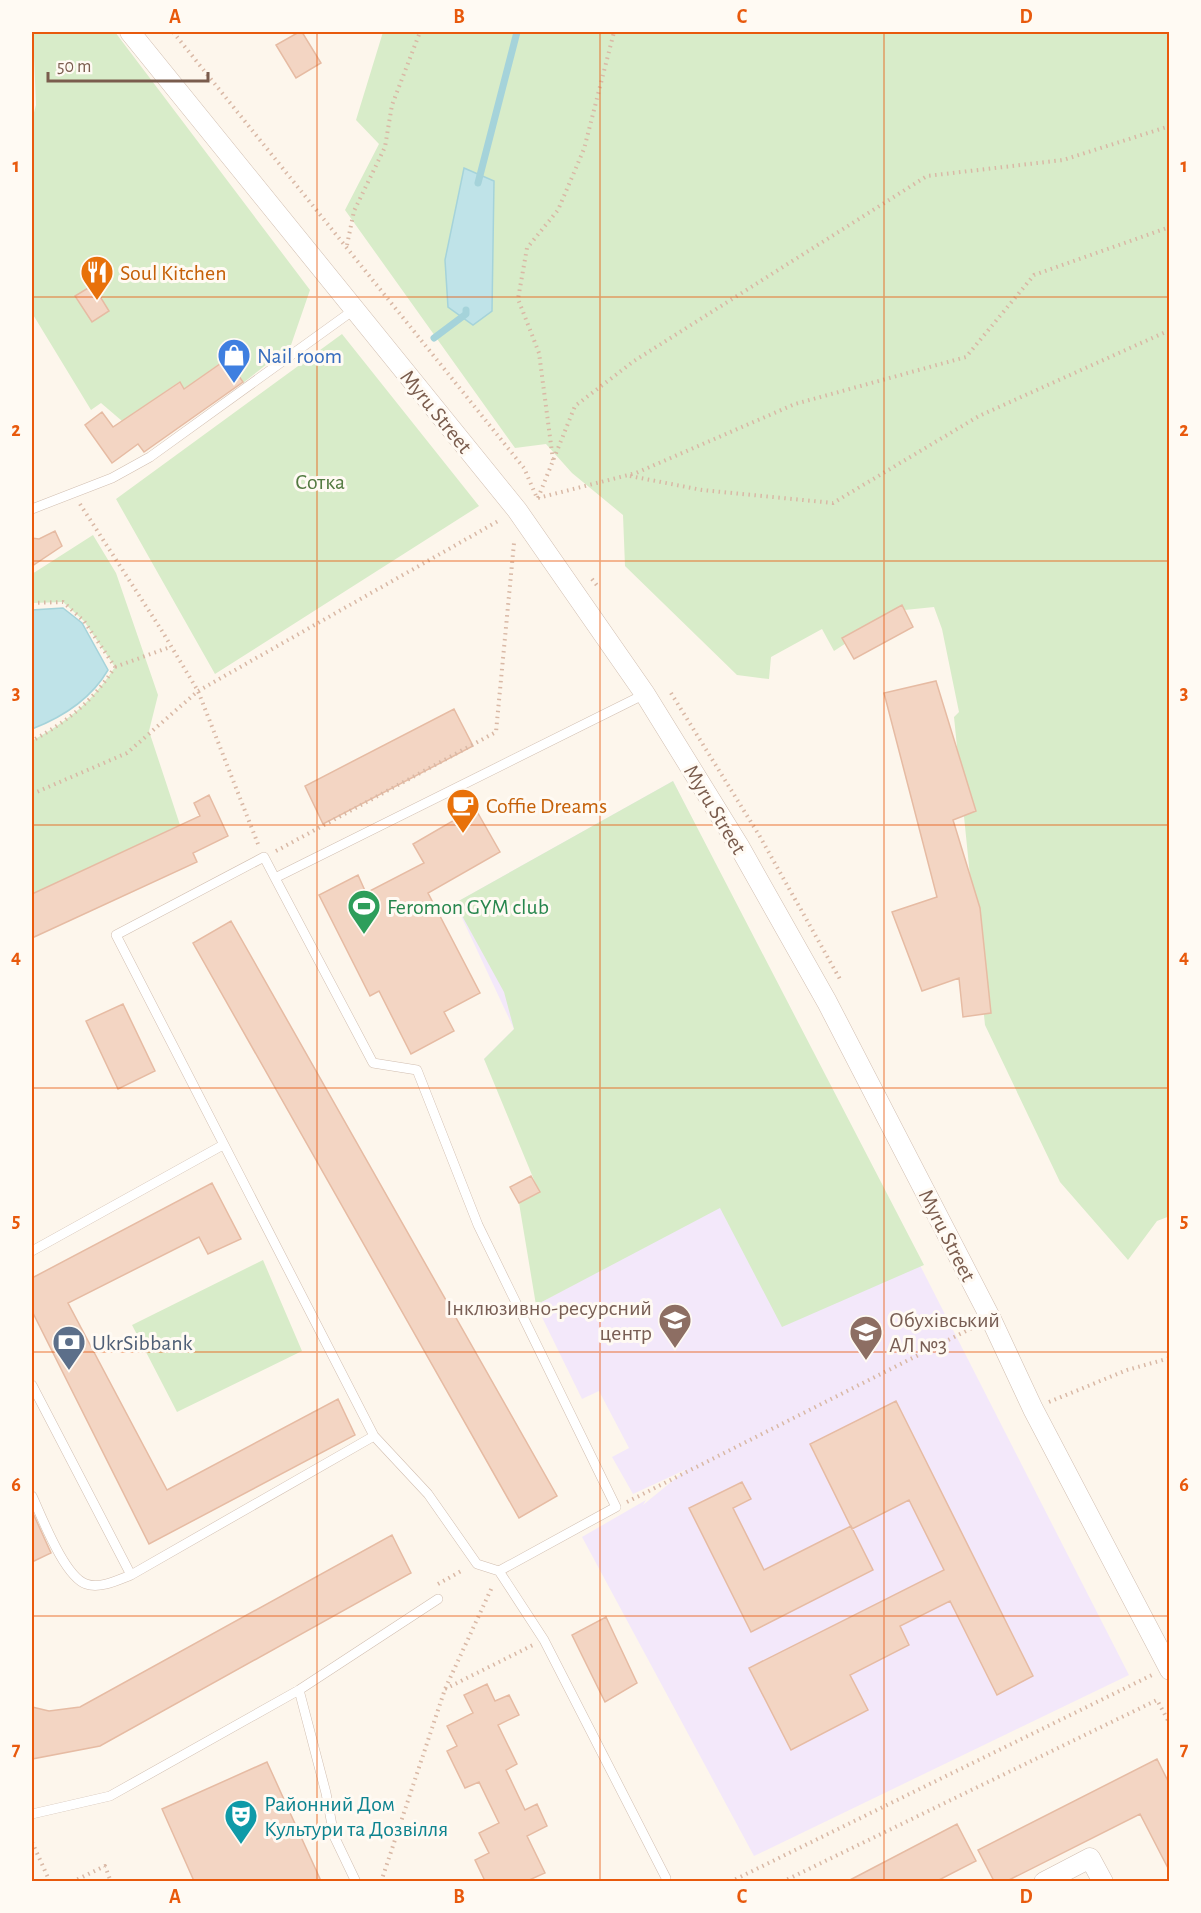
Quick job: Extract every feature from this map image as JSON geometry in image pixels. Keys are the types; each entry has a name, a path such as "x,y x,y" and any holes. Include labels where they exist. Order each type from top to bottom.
{"street":[{"name":"Myru Street","path":"130,32 517,510 645,694 739,846 827,1002 991,1319 1033,1409 1169,1669"},
{"path":"1044,1881 1090,1858 1102,1881"}],"lane":[{"path":"32,509 112,478 150,457 355,309"},
{"path":"275,878 645,694"},
{"path":"499,1571 616,1507 478,1225 417,1070 373,1063 264,857 116,935 374,1436 428,1494 477,1564 499,1571 544,1640 666,1878"},
{"path":"32,1251 223,1145"},
{"path":"32,1385 131,1575"},
{"path":"32,1496 70,1572 85,1584 105,1584 131,1575 374,1436"},
{"path":"32,1814 110,1796 299,1690 438,1599"},
{"path":"299,1690 326,1792 334,1836 356,1881"}],"path":[{"path":"173,32 524,468 538,498"},
{"path":"346,246 354,211 385,147 392,105 420,32"},
{"path":"553,461 539,353 518,299 527,248 558,210 584,148 614,32"},
{"path":"538,498 574,406 634,361 927,176 1063,160 1170,126"},
{"path":"538,498 626,475 795,404 966,357 1034,275 1170,227"},
{"path":"626,475 702,490 833,503 979,416 1170,330"},
{"path":"73,493 198,691 264,857 495,732 517,510"},
{"path":"32,794 127,753 198,691 517,510"},
{"path":"32,603 63,602 84,621 115,667"},
{"path":"32,741 55,728 96,696 115,667 171,646"},
{"path":"616,1507 991,1319"},
{"path":"1033,1409 1127,1370 1170,1358"},
{"path":"381,1881 445,1689 499,1571"},
{"path":"445,1689 544,1640"},
{"path":"730,1881 1169,1669"},
{"path":"782,1881 1157,1700 1170,1724"},
{"path":"32,1842 50,1881"},
{"path":"72,1881 105,1866 111,1881"}],"shaded area":[{"name":"Обухівський АЛ №3","path":"673,781 1129,1675 754,1856 582,1537 646,1500 643,1505 687,1469 633,1494 612,1457 629,1448 599,1391 582,1399 536,1305 597,1272 484,1059 514,1029 455,903"}],"green space":[{"path":"33,32 115,32 310,290 291,345 243,383 226,359 184,389 179,382 122,421 101,403 91,410 32,313 32,120 36,105"},
{"path":"383,32 1169,32 1170,1216 1157,1221 1128,1260 1060,1182 985,1025 954,717 959,712 942,629 934,607 895,611 834,651 822,629 771,657 769,679 737,675 625,566 623,515 572,473 546,444 515,448 345,210 379,144 356,120"},
{"name":"Сотка","path":"342,334 479,506 215,674 116,499"},
{"path":"93,535 116,573 158,695 149,731 180,825 32,894 32,741 78,710 97,691 115,667 84,621 63,602 32,603 32,574"},
{"path":"673,781 924,1265 782,1327 720,1208 536,1305 519,1203 539,1192 484,1059 514,1029 504,992 455,903"},
{"path":"263,1260 302,1351 177,1412 132,1325"}],"water":[{"path":"464,168 494,181 492,311 473,325 448,307 445,260"},
{"path":"63,608 82,623 108,670 93,690 75,706 55,719 32,729 32,610"}],"building":[{"path":"302,32 321,63 296,78 276,45"},
{"path":"93,285 109,311 92,322 75,296"},
{"path":"227,359 243,382 144,452 138,444 112,463 85,425 102,412 113,427 180,382 184,389"},
{"path":"55,531 62,546 32,566 32,538 39,539"},
{"path":"902,605 913,627 854,659 842,638"},
{"path":"936,681 976,811 953,820 980,908 991,1013 963,1017 959,978 922,991 892,912 937,897 884,693"},
{"path":"454,709 473,746 323,824 305,786"},
{"path":"209,795 228,836 193,853 197,862 32,938 32,894 200,816 194,803"},
{"path":"475,808 500,852 428,893 480,993 444,1012 454,1031 411,1054 379,991 370,996 319,895 358,875 366,893 424,863 413,844"},
{"path":"231,921 557,1496 519,1518 193,943"},
{"path":"123,1004 155,1071 118,1089 86,1021"},
{"path":"531,1176 540,1192 519,1203 510,1187"},
{"path":"212,1183 241,1239 208,1254 199,1237 68,1303 167,1490 338,1399 355,1435 149,1544 32,1311 32,1278"},
{"path":"896,1401 1033,1676 997,1695 950,1601 900,1626 909,1645 850,1675 868,1710 791,1750 749,1668 944,1570 909,1500 852,1529 810,1444"},
{"path":"742,1482 751,1499 733,1508 764,1570 851,1526 873,1570 751,1632 689,1508"},
{"path":"32,1511 51,1553 32,1562"},
{"path":"392,1535 411,1573 100,1746 32,1759 32,1707 49,1711 80,1707"},
{"path":"606,1617 637,1683 605,1702 572,1635"},
{"path":"487,1684 495,1701 509,1695 519,1715 498,1725 517,1764 506,1770 525,1810 537,1804 547,1826 527,1836 545,1873 527,1881 485,1881 475,1860 489,1853 479,1833 499,1823 479,1782 465,1788 447,1751 457,1746 447,1726 473,1713 464,1695"},
{"path":"1157,1759 1170,1785 1170,1872 1140,1814 1007,1881 994,1881 978,1850"},
{"name":"Районний Дом Культури та Дозвілля","path":"267,1762 321,1881 194,1881 162,1809"},
{"path":"957,1824 976,1861 937,1881 848,1881"}],"waterway":[{"path":"478,183 517,32"},
{"path":"434,338 466,314 466,310"}],"place":[{"name":"Soul Kitchen","path":"97,301"},
{"name":"Nail room","path":"234,384"},
{"name":"Coffie Dreams","path":"463,834"},
{"name":"Feromon GYM club","path":"364,935"},
{"name":"Інклюзивно-ресурсний центр","path":"675,1349"},
{"name":"Обухівський АЛ №3","path":"866,1361"},
{"name":"UkrSibbank","path":"69,1371"},
{"name":"Районний Дом Культури та Дозвілля","path":"241,1845"}]}
